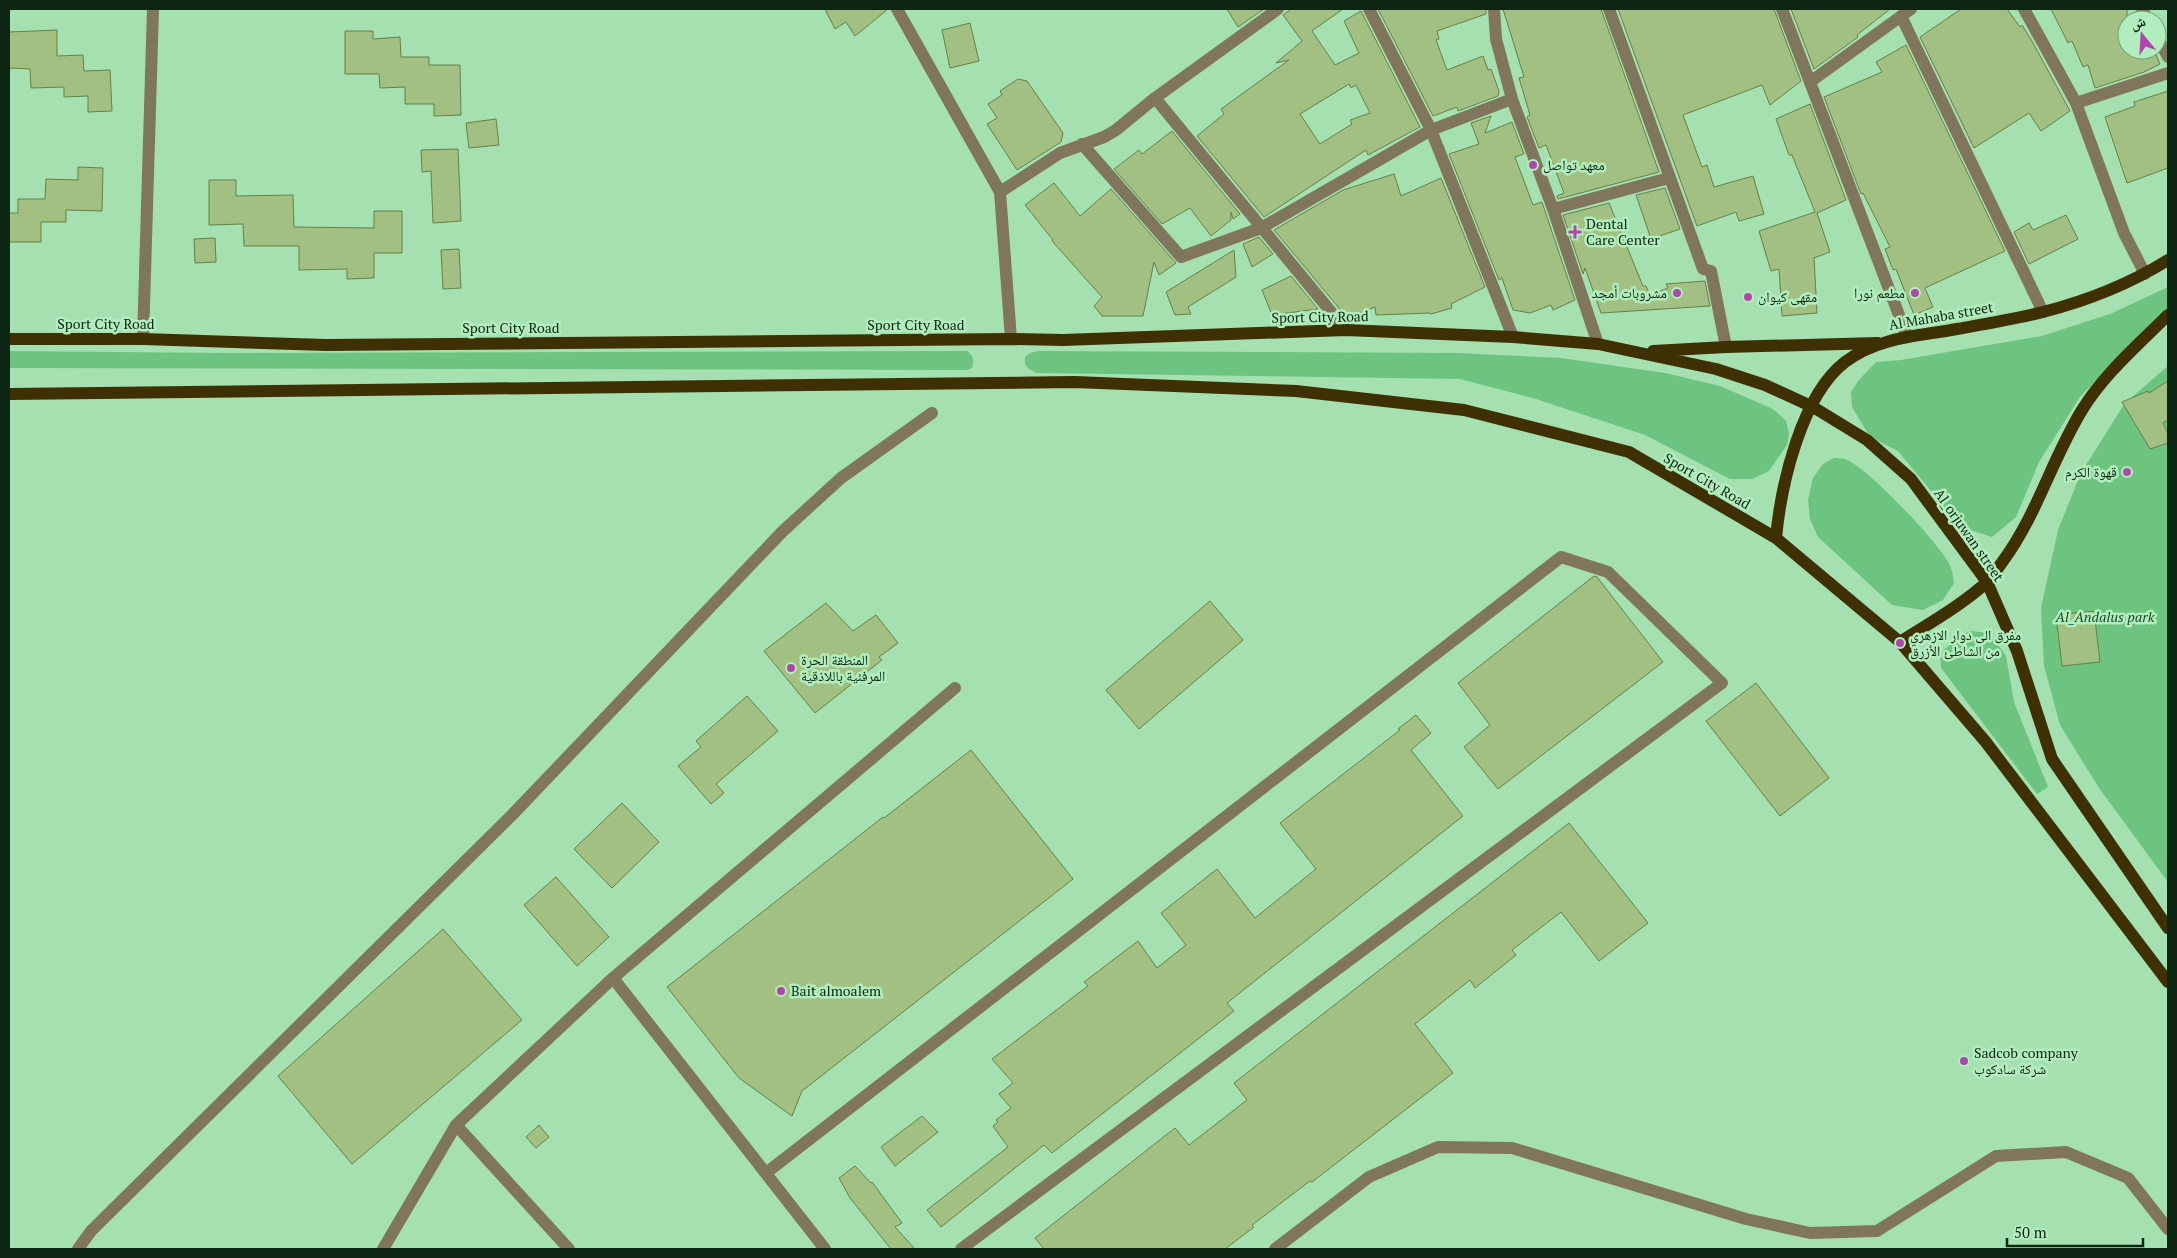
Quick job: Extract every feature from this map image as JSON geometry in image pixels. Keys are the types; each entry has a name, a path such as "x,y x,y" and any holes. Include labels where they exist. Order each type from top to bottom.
{"main road":[{"name":"Al Mahaba street","path":"1776,538 1784,484 1801,431 1826,382 1846,362 1880,343 1907,336 1956,330 2043,312 2080,300 2145,274 2168,260"},
{"path":"1900,642 1945,613 1987,582 2012,549 2033,512 2060,450 2082,409 2115,368 2168,315"},
{"name":"Sport City Road","path":"9,339 143,338 326,344 1063,340 1346,330 1513,337 1598,344 1716,369 1765,385 1813,406"},
{"path":"1638,352 1726,346 1880,343"},
{"name":"Sport City Road","path":"9,394 1075,382 1296,391 1464,410 1629,452 1776,538"},
{"name":"Al_orjuwan street","path":"1813,406 1867,440 1911,479 1987,582 2017,651 2052,759 2168,928"},
{"path":"1776,538 1900,642 1985,741 2168,982"}],"street":[{"path":"143,338 153,9"},
{"path":"896,9 1000,192 1011,339"},
{"path":"1000,192 1060,153 1099,139 1116,130 1155,98 1278,9"},
{"path":"1370,9 1431,130 1513,337"},
{"path":"1494,9 1496,39 1512,99 1553,209 1598,344"},
{"path":"1609,9 1703,269 1711,270 1726,346"},
{"path":"1782,9 1907,336"},
{"path":"2024,9 2076,103 2124,233 2145,274"},
{"path":"1810,82 1906,12 2043,312"},
{"path":"2076,103 2165,76 2168,73"},
{"path":"1155,98 1346,330"},
{"path":"1082,144 1181,257 1261,228 1431,130 1512,99"},
{"path":"1553,209 1669,178"},
{"path":"78,1249 91,1231 513,814 783,531 841,478 932,413"},
{"path":"766,1174 1561,557 1608,572 1722,683 961,1249"},
{"path":"383,1249 456,1125 614,978 955,688"},
{"path":"614,978 825,1249"},
{"path":"456,1125 569,1249"},
{"path":"1275,1249 1369,1177 1438,1147 1512,1148 1746,1219 1810,1233 1877,1230 1996,1156 2066,1152 2128,1178 2168,1229"}],"green space":[{"path":"2168,287 2168,312 2137,337 2080,397 2039,462 2016,517 1992,537 1961,527 1898,451 1870,437 1852,407 1851,392 1858,381 1876,362 1901,360 2042,336 2110,314"},
{"path":"9,351 225,353 967,351 972,356 973,362 972,368 967,370 9,368"},
{"path":"1038,351 1457,353 1561,358 1665,373 1720,386 1773,409 1786,421 1789,434 1787,445 1769,471 1752,479 1730,479 1645,435 1536,399 1460,379 1037,373 1027,367 1025,357 1030,353"},
{"name":"Al_Andalus park","path":"2168,366 2168,882 2099,788 2060,725 2044,666 2041,608 2058,530 2081,473 2125,403"},
{"path":"1834,458 1845,459 1869,476 1903,508 1934,543 1951,568 1953,576 1954,583 1943,600 1923,610 1892,605 1818,537 1810,519 1808,500 1813,478 1823,464"},
{"path":"1971,631 1990,633 2006,656 2014,702 2048,787 2037,794 1941,668 1940,653 1963,634"}],"building":[{"path":"825,9 888,9 855,36 846,22 835,29"},
{"path":"1227,9 1264,9 1238,27"},
{"path":"1291,9 1343,9 1312,31 1335,65 1359,53 1344,21 1361,11 1420,127 1368,155 1366,150 1264,217 1197,136 1224,114 1221,109 1289,60 1276,63 1302,41 1283,15","holes":["1349,84 1351,88 1356,85 1370,113 1350,120 1352,124 1320,144 1300,114"]},
{"path":"1378,9 1486,9 1486,14 1437,31 1439,39 1436,40 1447,70 1483,56 1488,70 1491,69 1499,91 1498,96 1458,111 1457,107 1433,116"},
{"path":"1503,9 1601,9 1659,172 1558,199 1557,196 1564,193 1546,145 1539,148 1527,117 1530,115 1519,78 1524,77"},
{"path":"1618,9 1774,9 1801,81 1770,105 1762,85 1683,115 1702,167 1707,165 1714,187 1753,176 1764,214 1739,221 1736,212 1697,226"},
{"path":"1791,9 1890,9 1857,35 1858,37 1814,69"},
{"path":"1961,9 2007,9 2020,27 2022,25 2032,41 2070,111 2041,131 2029,113 1974,148 1920,37"},
{"path":"2051,9 2127,9 2117,10 2117,60 2158,60 2160,64 2144,72 2095,88 2088,65 2083,67 2072,41 2068,43"},
{"path":"970,23 979,61 950,68 942,30"},
{"path":"57,30 57,56 83,55 84,71 110,70 112,111 88,112 88,96 64,97 64,87 31,88 30,69 9,68 9,32"},
{"path":"345,31 373,31 373,39 400,37 401,57 429,57 429,65 460,65 461,115 434,116 434,104 405,104 405,87 380,88 379,74 345,74"},
{"path":"1906,45 2005,251 1925,288 1933,307 1914,315 1896,269 1893,270 1885,249 1890,247 1863,193 1861,194 1824,97 1882,72 1876,62"},
{"path":"1018,79 1027,81 1063,133 1061,142 1017,170 987,124 997,118 988,104 1002,95 1000,91"},
{"path":"2168,91 2168,168 2127,183 2105,117 2135,106 2134,102"},
{"path":"1810,104 1846,200 1817,213 1830,252 1814,258 1817,313 1782,316 1779,269 1771,271 1759,231 1815,212 1792,155 1789,155 1776,119"},
{"path":"1491,116 1485,133 1512,122 1524,154 1515,157 1533,205 1542,202 1575,300 1553,310 1551,305 1530,313 1513,310 1502,278 1499,280 1449,154 1479,144 1471,123"},
{"path":"496,119 499,145 469,148 466,123"},
{"path":"1172,131 1240,214 1233,219 1231,212 1231,220 1211,236 1190,208 1162,224 1114,169 1139,150 1142,154"},
{"path":"458,149 461,221 433,223 431,171 422,172 421,150"},
{"path":"78,167 103,168 102,211 66,210 66,222 41,222 41,242 9,242 9,213 18,213 18,199 45,199 46,179 78,180"},
{"path":"1394,174 1401,196 1441,178 1485,287 1451,304 1452,308 1431,314 1376,315 1375,307 1351,317 1343,313 1274,230 1343,190"},
{"path":"209,180 236,180 236,196 293,195 294,227 374,228 374,211 402,211 402,253 374,253 374,278 347,279 347,269 299,270 299,246 244,246 243,224 209,225"},
{"path":"1054,183 1080,216 1111,189 1176,263 1159,275 1154,262 1143,316 1102,316 1094,306 1102,297 1052,241 1025,205"},
{"path":"1665,188 1680,229 1651,239 1636,195"},
{"path":"1609,203 1643,286 1646,286 1650,295 1668,288 1666,284 1705,281 1710,306 1601,313 1585,268 1583,274 1563,215"},
{"path":"2066,215 2078,239 2029,264 2014,232 2029,223 2033,230"},
{"path":"1259,237 1273,254 1252,267 1243,244"},
{"path":"215,238 216,262 195,263 194,239"},
{"path":"459,249 461,288 443,289 441,250"},
{"path":"1234,250 1236,277 1188,307 1191,314 1175,315 1166,292"},
{"path":"1291,276 1318,309 1272,315 1262,290"},
{"path":"2168,381 2168,420 2163,423 2168,434 2168,443 2150,449 2122,402 2148,391 2149,393"},
{"path":"1594,576 1597,577 1663,662 1498,789 1464,747 1490,725 1458,683"},
{"path":"1210,601 1243,640 1139,729 1106,690"},
{"path":"826,603 853,631 876,615 898,643 879,657 882,660 815,713 764,651"},
{"path":"2094,611 2100,662 2062,666 2056,615"},
{"path":"1756,683 1829,778 1780,816 1706,721"},
{"path":"747,696 778,731 716,784 724,793 711,804 678,766 701,747 696,741"},
{"path":"1416,715 1431,733 1411,750 1463,816 1227,1003 1234,1011 1052,1153 1044,1145 941,1227 927,1210 1008,1147 993,1126 998,1122 996,1120 1011,1108 999,1094 1013,1083 992,1059 1088,986 1084,982 1138,941 1157,968 1186,945 1161,913 1217,869 1255,918 1316,869 1280,823 1400,730 1398,729"},
{"path":"971,750 1073,879 802,1091 792,1116 739,1078 667,987"},
{"path":"622,803 659,842 612,888 574,849"},
{"path":"1569,823 1648,923 1599,961 1561,912 1512,950 1516,955 1475,988 1470,980 1415,1024 1453,1073 1312,1182 1310,1181 1252,1225 1254,1227 1225,1249 1044,1249 1035,1238 1175,1128 1189,1145 1247,1100 1234,1083"},
{"path":"556,877 609,937 577,966 524,905"},
{"path":"443,929 522,1020 352,1164 278,1076"},
{"path":"922,1116 938,1132 895,1166 881,1147"},
{"path":"539,1125 549,1137 536,1148 526,1137"},
{"path":"855,1166 872,1182 902,1223 895,1227 915,1249 891,1249 850,1198 839,1178"}],"place":[{"name":"معهد تواصل","path":"1533,165"},
{"name":"Dental Care Center","path":"1575,232"},
{"name":"مشروبات أمجد","path":"1677,293"},
{"name":"مطعم نورا","path":"1915,293"},
{"name":"مقهى كيوان","path":"1748,297"},
{"name":"قهوة الكرم","path":"2127,472"},
{"name":"مفرق الى دوار الازهري من الشاطئ الأزرق","path":"1900,643"},
{"name":"المنطقة الحرة المرفئية باللاذقية","path":"791,668"},
{"name":"Bait almoalem","path":"781,991"},
{"name":"Sadcob company شركة سادكوب","path":"1964,1061"}]}
